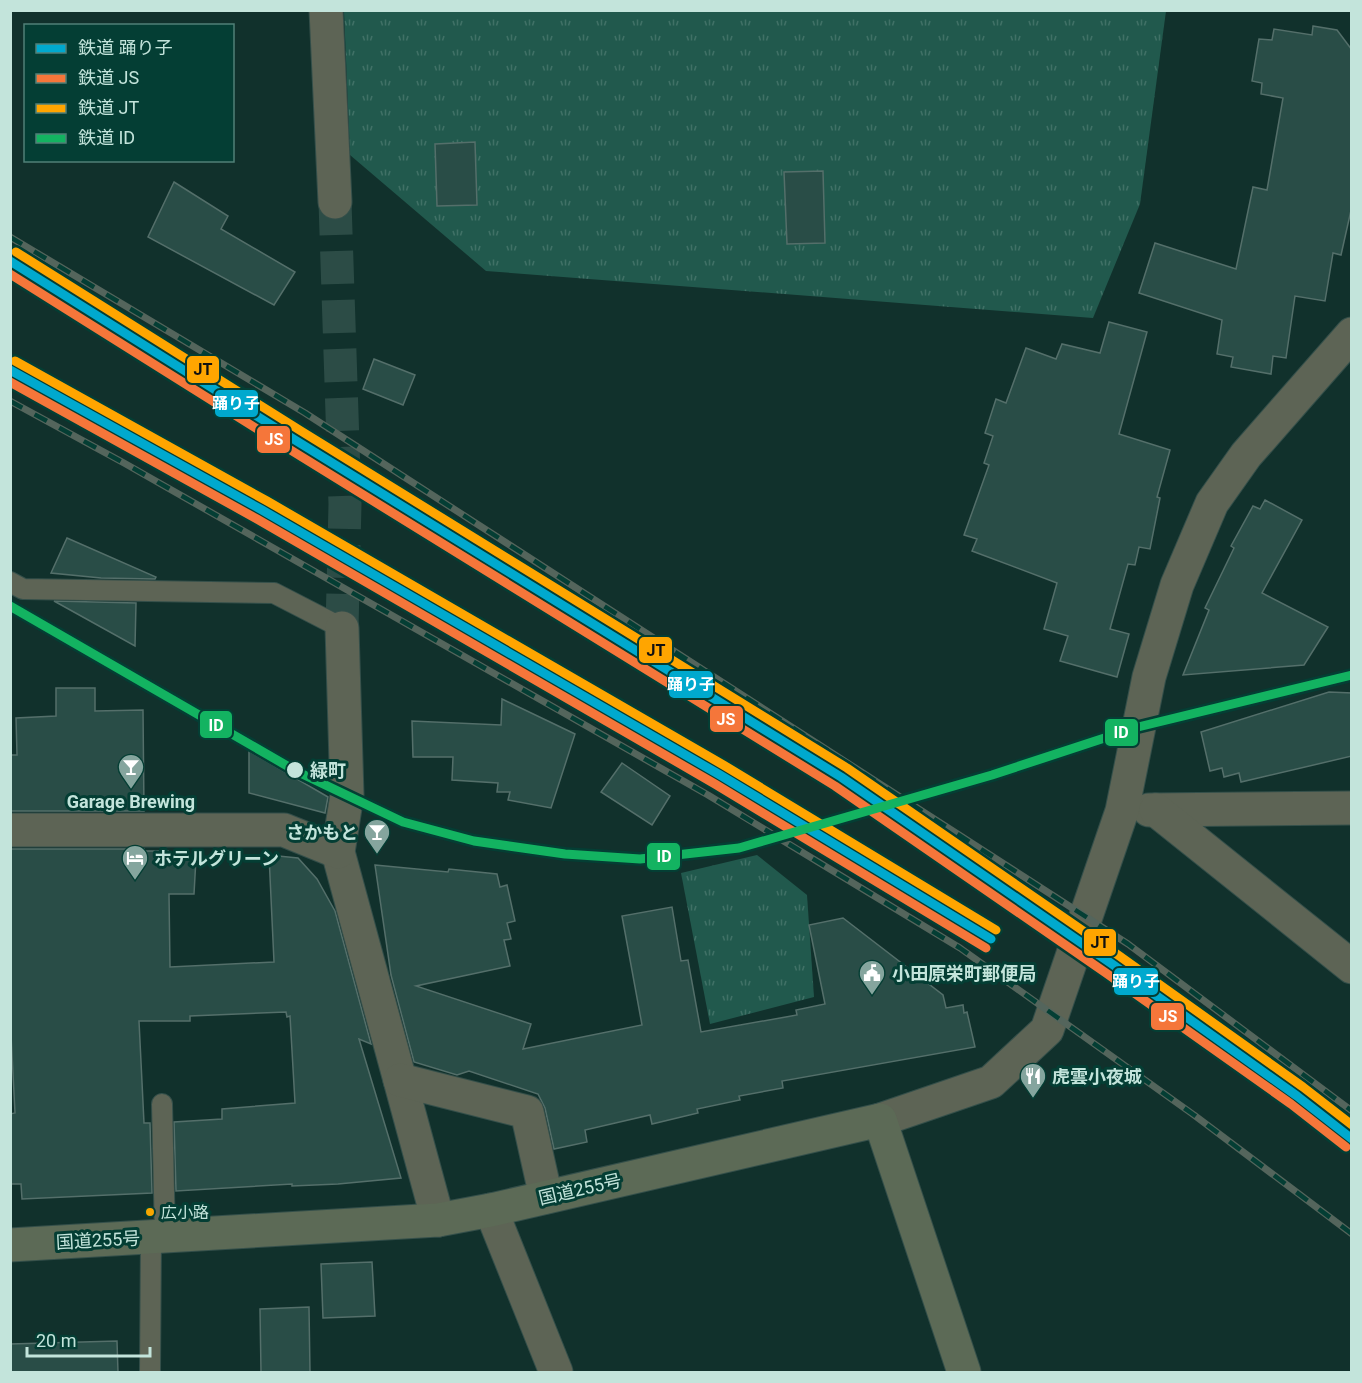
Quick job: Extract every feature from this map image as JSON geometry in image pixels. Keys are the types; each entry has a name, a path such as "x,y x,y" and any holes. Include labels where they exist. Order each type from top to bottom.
{"highway":[{"name":"国道255号","path":"10,1245 438,1220 491,1210 880,1120"},
{"path":"880,1120 964,1372"}],"street":[{"path":"326,10 335,202"},
{"path":"880,1120 991,1082 1047,1030 1122,810 1149,677 1177,585 1212,503 1246,455 1352,334"},
{"path":"342,628 346,795 338,852 438,1220"},
{"path":"1122,810 1352,808"},
{"path":"1156,810 1352,967"},
{"path":"10,830 284,830 338,852"},
{"path":"400,1080 527,1113 546,1197"},
{"path":"491,1210 556,1372"}],"lane":[{"path":"10,582 23,589 274,593 342,628"},
{"path":"150,1372 158,1237 162,1104"}],"green space":[{"path":"344,11 1166,11 1140,204 1093,318 486,271 350,155"},
{"path":"757,855 807,895 814,997 710,1024 681,873"}],"building":[{"path":"1313,26 1337,30 1352,50 1352,206 1341,255 1333,253 1325,301 1295,296 1286,358 1273,356 1271,374 1231,367 1233,357 1217,354 1222,320 1139,293 1155,243 1236,269 1253,187 1267,190 1283,98 1261,94 1262,83 1252,81 1259,39 1272,40 1274,29 1312,35"},
{"path":"475,142 477,205 437,206 435,144"},
{"path":"823,171 825,243 787,244 784,172"},
{"path":"174,182 228,216 221,229 295,272 274,305 148,237"},
{"path":"1109,322 1147,332 1119,434 1170,450 1157,497 1160,498 1150,549 1139,547 1135,565 1128,564 1110,629 1129,634 1117,677 1060,661 1068,636 1044,629 1057,583 972,551 977,539 964,535 989,465 984,463 993,436 985,433 996,399 1006,403 1026,348 1056,359 1062,344 1100,353"},
{"path":"374,359 415,375 403,405 363,389"},
{"path":"1265,500 1302,520 1262,593 1328,627 1304,665 1183,675 1209,610 1205,608 1234,548 1231,546 1253,506 1260,509"},
{"path":"67,538 156,577 155,579 101,578 51,573"},
{"path":"54,601 136,603 135,646"},
{"path":"56,688 95,688 95,711 143,710 144,811 10,811 10,755 17,755 16,718 56,716"},
{"path":"1329,692 1352,693 1352,756 1241,782 1239,773 1224,777 1222,768 1210,771 1201,732"},
{"path":"502,699 575,734 551,808 508,800 510,792 497,792 498,783 452,780 453,757 413,757 412,721 501,725"},
{"path":"249,751 328,797 325,813 249,793"},
{"path":"622,763 670,796 652,825 601,792"},
{"path":"10,849 144,849 144,851 168,851 168,859 196,858 194,894 169,894 170,967 274,962 269,855 298,858 317,879 335,911 371,1044 359,1039 401,1178 338,1184 292,1186 292,1184 176,1191 174,1122 222,1119 222,1109 295,1103 290,1016 287,1017 286,1012 190,1016 190,1021 139,1021 144,1123 150,1123 152,1193 22,1199 21,1184 10,1184 10,1114 15,1113 10,1015"},
{"path":"375,865 497,874 500,887 507,885 515,921 507,923 511,939 504,940 510,966 416,986 531,1024 523,1049 642,1025 622,916 672,907 681,961 688,960 701,1032 797,1015 796,1010 825,1004 809,925 843,918 943,995 946,1008 963,1005 964,1013 967,1012 975,1047 782,1081 783,1088 739,1096 740,1100 697,1109 698,1113 652,1124 650,1115 585,1130 587,1142 554,1149 545,1108 538,1094 469,1071 457,1075 414,1062 391,975"},
{"path":"372,1262 375,1316 323,1318 321,1264"},
{"path":"309,1307 310,1372 261,1372 260,1309"},
{"path":"117,1341 118,1372 10,1372 10,1344"}],"tunnel":[{"path":"335,202 345,504 342,628"}],"railway":[{"path":"10,237 305,413 1128,944 1352,1111"},
{"path":"10,401 124,463 708,795 960,948 1194,1115 1352,1234"}],"rail line":[{"name":"JT","path":"16,252 847,768 1118,955 1303,1087 1352,1125"},
{"name":"踊り子","path":"10,261 841,777 1112,964 1297,1096 1352,1139"},
{"name":"JS","path":"10,274 835,786 1106,973 1291,1104 1346,1147"},
{"name":"JT","path":"15,361 267,501 725,766 996,930"},
{"name":"踊り子","path":"10,370 262,510 720,775 991,939"},
{"name":"JS","path":"10,382 257,519 715,784 986,948"},
{"name":"ID","path":"10,606 296,771 403,822 474,841 565,854 640,859 739,848 992,775 1138,727 1352,675"}],"place":[{"name":"緑町","path":"295,770"},
{"name":"Garage Brewing","path":"131,790"},
{"name":"さかもと","path":"377,855"},
{"name":"ホテルグリーン","path":"135,881"},
{"name":"小田原栄町郵便局","path":"872,996"},
{"name":"虎雲小夜城","path":"1033,1099"},
{"name":"広小路","path":"150,1212"}]}
